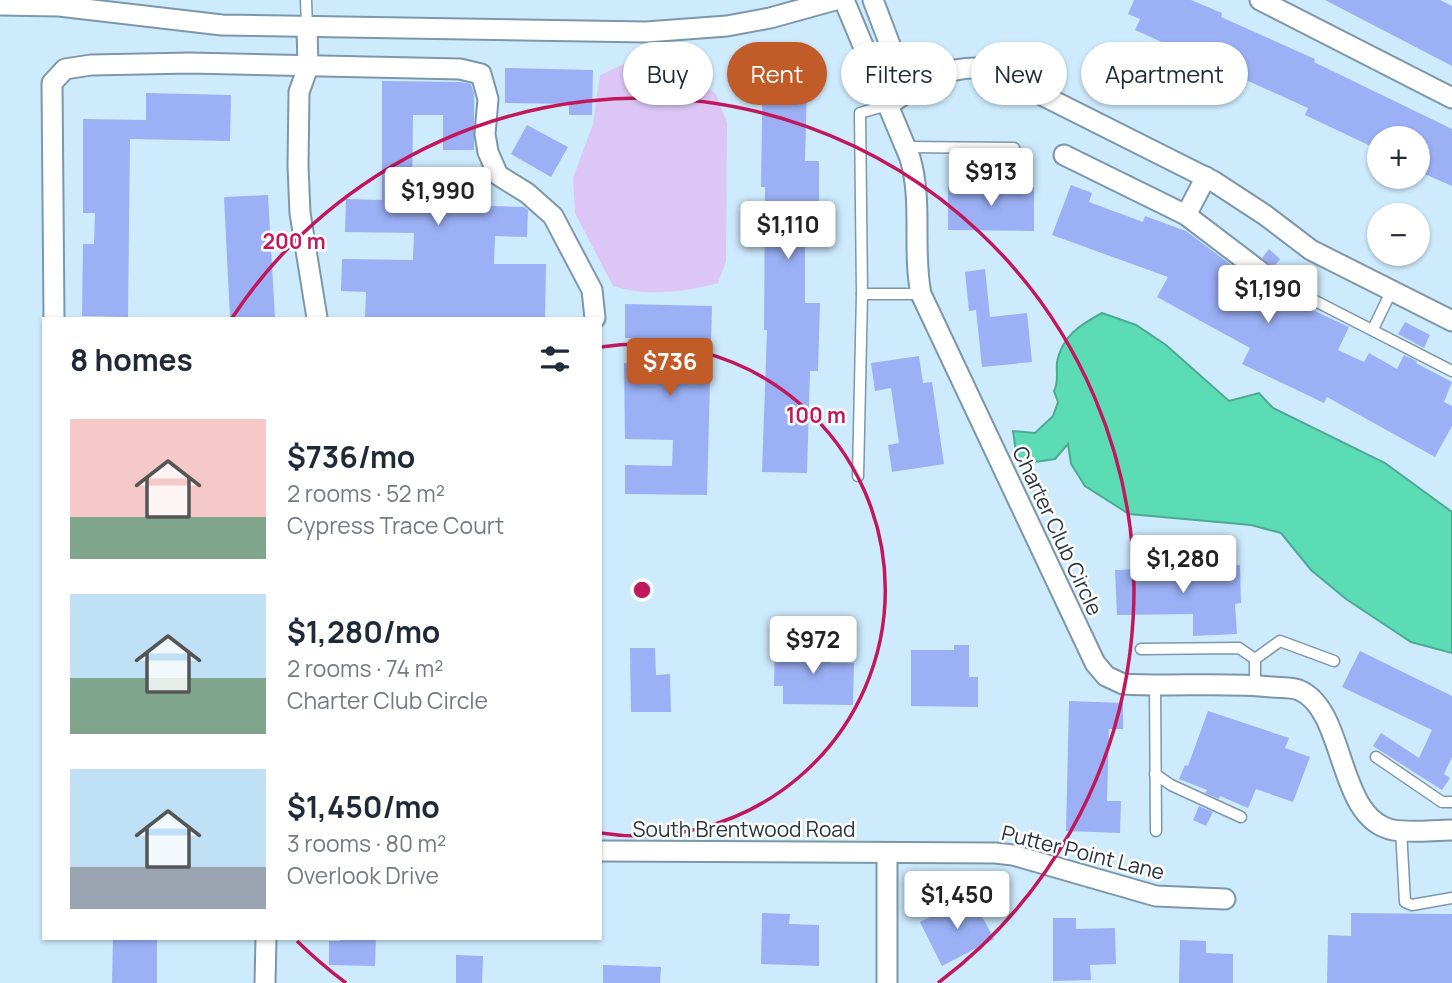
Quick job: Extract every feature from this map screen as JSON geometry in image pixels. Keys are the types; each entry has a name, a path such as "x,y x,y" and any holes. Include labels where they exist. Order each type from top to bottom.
{"street":[{"path":"0,5 83,4 222,25 688,30 770,18 835,0"},
{"name":"Charter Club Circle","path":"845,0 862,42"},
{"path":"873,0 889,42"},
{"path":"1260,0 1452,98"},
{"path":"307,28 308,67 299,92 298,166 300,213 317,317"},
{"path":"54,317 52,83 65,69 91,65 190,63 460,69 481,74 488,99 485,134 488,152 498,175 527,192 554,216 592,290 595,317"},
{"path":"957,68 972,66 990,69 1206,177 1257,209 1311,250 1452,321"},
{"name":"Charter Club Circle","path":"888,105 916,179 918,277 921,294 1095,663 1106,676 1123,684 1255,686 1298,690 1313,699 1331,731 1363,810 1376,823 1393,830 1452,830"},
{"path":"1064,155 1186,215 1261,272"},
{"path":"1186,215 1206,177"},
{"name":"South Brentwood Road","path":"602,851 887,854"},
{"path":"887,854 887,983"},
{"name":"Putter Point Lane","path":"887,854 1013,855 1156,896 1225,899"},
{"path":"265,983 266,940"}],"lane":[{"path":"306,0 307,28"},
{"path":"858,476 862,294 860,113 888,105"},
{"path":"905,147 1014,148"},
{"path":"425,176 479,178 498,175"},
{"path":"1288,287 1452,371"},
{"path":"1373,329 1392,290"},
{"path":"862,294 921,294"},
{"path":"1255,659 1280,641 1334,661"},
{"path":"1141,649 1239,648 1255,659"},
{"path":"1255,659 1255,686"},
{"path":"1155,685 1156,831"},
{"path":"1376,757 1442,802 1452,802"},
{"path":"1155,774 1171,785 1241,817"},
{"path":"1401,830 1405,902 1412,905 1452,898"}],"shaded area":[{"path":"623,64 623,105 713,105 713,92 716,94 727,123 726,261 718,283 666,292 613,286 575,213 573,178 593,124 600,75"},
{"path":"1102,313 1136,325 1166,345 1229,401 1259,393 1273,408 1385,463 1452,512 1452,653 1411,642 1346,599 1311,570 1281,533 1251,525 1129,514 1085,486 1071,464 1068,444 1055,459 1035,462 1017,459 1013,431 1035,433 1053,416 1058,402 1054,391 1057,362 1063,345 1079,327"}],"building":[{"path":"1134,0 1191,0 1452,129 1452,186 1430,176 1430,126 1367,126 1367,144 1305,115 1308,108 1248,81 1248,42 1162,42 1135,30 1140,19 1128,14"},
{"path":"1325,0 1440,0 1452,6 1452,66"},
{"path":"505,68 593,70 592,115 569,115 569,104 505,103"},
{"path":"382,81 471,84 474,94 474,150 443,150 443,115 413,115 412,201 451,201 451,205 524,207 528,210 527,237 495,236 494,264 546,264 545,317 365,317 366,292 341,291 342,259 413,260 414,233 345,232 346,199 382,200"},
{"path":"146,93 231,95 230,141 130,139 128,317 82,316 83,244 94,244 95,213 83,213 83,119 146,120"},
{"path":"762,105 806,105 805,161 819,161 819,226 805,225 805,303 820,303 818,371 810,371 807,473 762,472 767,330 764,330 765,187 761,187"},
{"path":"527,125 568,147 551,177 511,154"},
{"path":"1071,185 1092,193 1089,202 1143,222 1145,216 1186,231 1246,276 1239,292 1273,310 1280,295 1349,327 1338,350 1364,362 1369,353 1397,369 1404,355 1452,382 1444,402 1452,406 1452,426 1435,457 1327,397 1324,403 1242,364 1250,348 1157,297 1168,277 1052,235"},
{"path":"948,186 1034,187 1034,231 948,230"},
{"path":"268,195 275,317 230,317 224,197"},
{"path":"1269,249 1280,259 1273,268 1262,258"},
{"path":"985,269 990,317 1027,313 1032,362 982,367 976,310 969,311 965,272"},
{"path":"625,304 712,306 707,495 625,494 625,465 672,466 673,440 625,439 624,363 675,364 676,339 625,338"},
{"path":"1405,322 1430,335 1424,348 1398,334"},
{"path":"919,356 923,383 932,382 944,464 892,472 888,445 899,443 891,388 875,391 871,363"},
{"path":"1240,565 1241,603 1235,604 1237,634 1193,636 1193,614 1117,615 1115,570"},
{"path":"775,645 832,646 831,663 854,663 853,705 783,704 783,686 774,686"},
{"path":"954,645 969,645 969,677 978,677 978,707 911,706 911,650 954,650"},
{"path":"630,648 655,648 656,675 670,674 671,712 631,712"},
{"path":"1360,651 1452,696 1452,757 1444,774 1450,778 1442,790 1373,746 1381,733 1419,758 1432,730 1342,687"},
{"path":"1069,701 1123,703 1123,729 1109,729 1107,801 1121,801 1120,833 1066,831"},
{"path":"1208,711 1289,738 1285,748 1310,757 1293,802 1256,789 1248,808 1220,796 1219,799 1205,793 1207,790 1179,779 1185,765 1188,766"},
{"path":"1199,806 1213,812 1206,826 1193,820"},
{"path":"971,896 994,939 942,966 920,922"},
{"path":"762,913 790,914 789,924 819,925 819,966 761,964"},
{"path":"1351,913 1452,914 1452,983 1327,983 1328,935 1351,936"},
{"path":"1053,918 1076,918 1076,929 1115,928 1116,964 1090,965 1091,980 1053,981"},
{"path":"113,940 157,940 157,983 112,983"},
{"path":"376,940 375,966 329,965 329,941"},
{"path":"1180,940 1206,941 1206,953 1233,954 1233,983 1179,983"},
{"path":"456,955 483,956 482,983 456,983"},
{"path":"603,965 661,967 660,983 603,983"}]}
